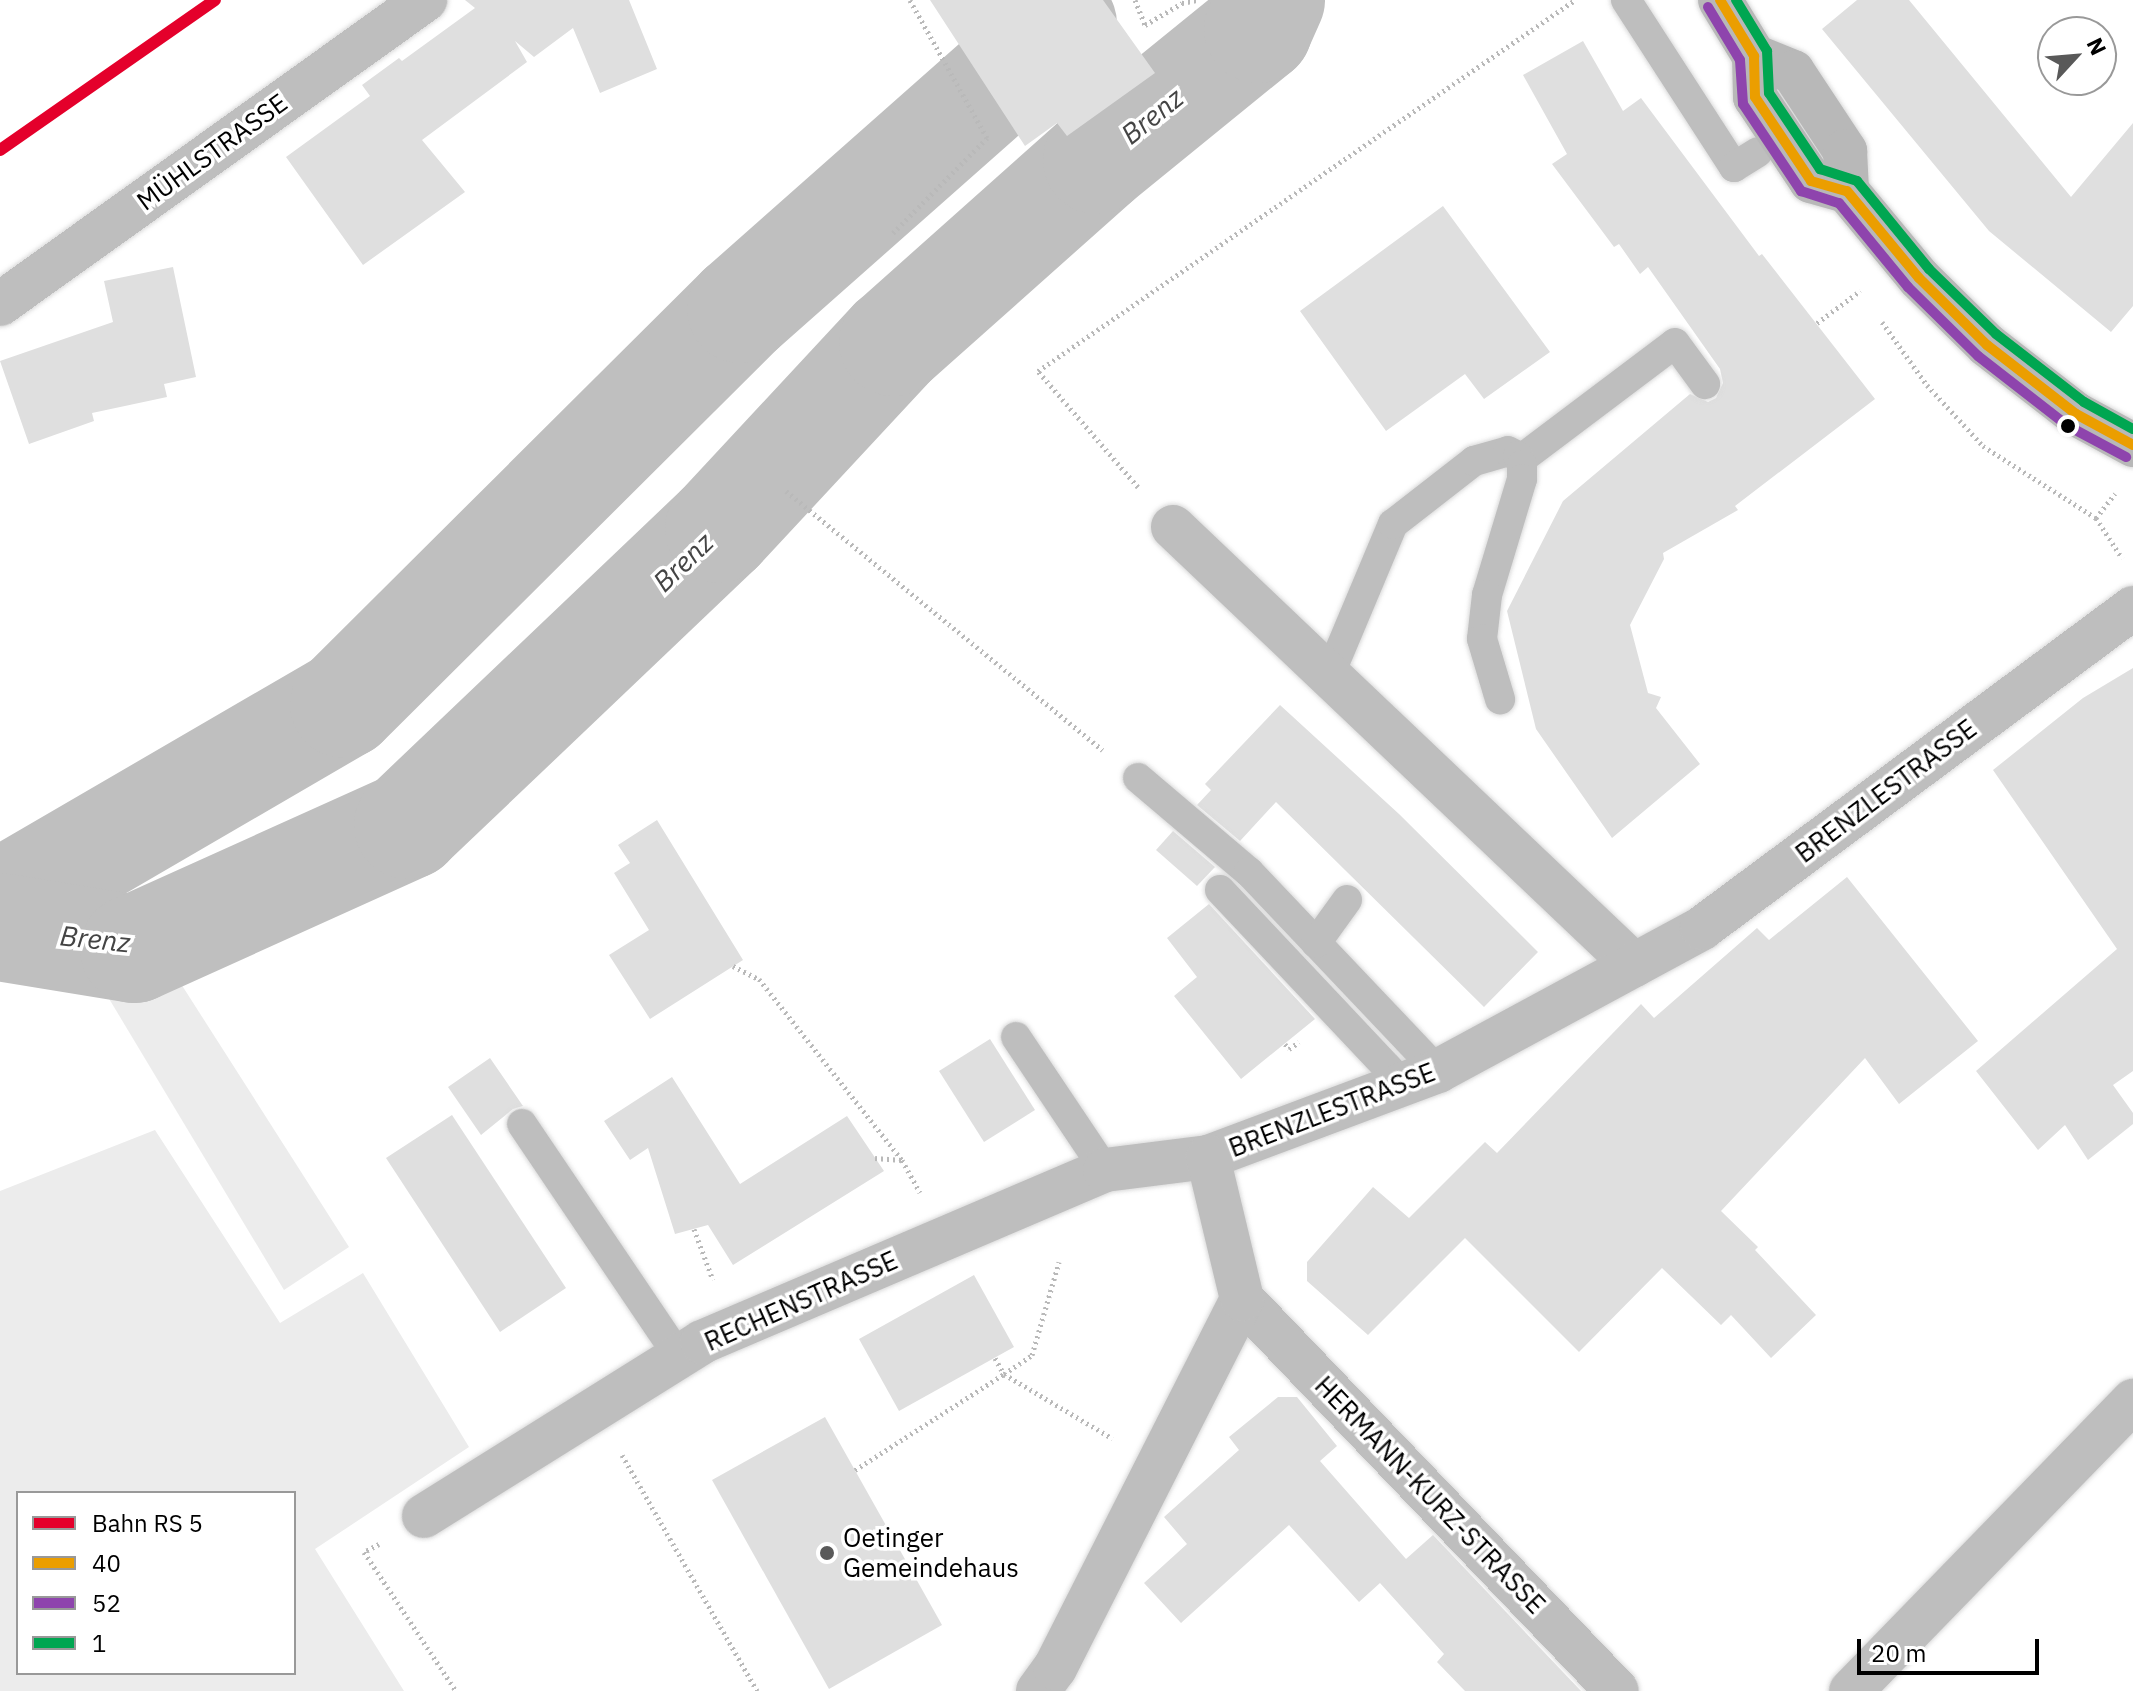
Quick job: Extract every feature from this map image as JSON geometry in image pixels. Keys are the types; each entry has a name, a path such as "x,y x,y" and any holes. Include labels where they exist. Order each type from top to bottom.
{"street":[{"name":"MÜHLSTRASSE","path":"0,304 425,0"},
{"path":"1720,0 1754,56 1755,97 1811,181 1847,191 1919,278 1987,345 2076,414 2133,445"},
{"path":"1173,527 1634,965"},
{"name":"BRENZLESTRASSE","path":"1242,1299 1208,1157 1421,1077 1702,928 2133,608"},
{"name":"RECHENSTRASSE","path":"424,1516 702,1342 1105,1170 1208,1157"},
{"path":"1038,1691 1055,1668 1242,1299"},
{"name":"HERMANN-KURZ-STRASSE","path":"1242,1299 1617,1691"},
{"path":"1851,1691 2133,1401"}],"lane":[{"path":"1626,0 1734,167 1758,152"},
{"path":"1520,460 1675,343 1705,384"},
{"path":"1329,676 1393,524 1474,461 1508,451 1520,460 1522,479 1487,595 1482,639 1500,699"},
{"path":"1138,778 1249,872 1316,943 1421,1077"},
{"path":"1220,890 1421,1077"},
{"path":"1316,943 1347,900"},
{"path":"1016,1037 1105,1170"},
{"path":"522,1124 679,1357"}],"path":[{"path":"893,233 987,138 910,0"},
{"path":"1135,0 1145,25 1182,3 1197,0"},
{"path":"1173,527 1038,371 1575,0"},
{"path":"1817,323 1860,291 1869,303"},
{"path":"1877,314 1927,385 1983,446 2096,518 2126,563"},
{"path":"786,491 1138,778"},
{"path":"733,966 759,979 902,1160 947,1238"},
{"path":"875,1158 902,1160"},
{"path":"855,1470 1032,1355 1059,1262"},
{"path":"995,1358 1004,1374 1158,1465"},
{"path":"595,1409 757,1691"},
{"path":"424,1516 364,1552 456,1691"}],"shaded area":[{"path":"176,976 349,1247 284,1290 105,992"},
{"path":"155,1130 280,1323 363,1273 469,1447 315,1549 404,1691 0,1691 0,1191"}],"building":[{"path":"465,0 629,0 657,69 600,93 573,28 534,57 515,41 527,62 422,140 465,192 363,265 286,157 370,96 362,85 399,58 402,61 475,8"},
{"path":"930,0 1103,0 1155,73 1067,136 1057,123 1025,146"},
{"path":"1857,0 1909,0 2071,197 2133,123 2133,306 2111,332 1989,231 1822,29"},
{"path":"1583,41 1623,111 1641,98 1759,256 1762,254 1875,399 1735,506 1738,510 1663,553 1664,559 1630,625 1648,693 1661,697 1656,708 1700,764 1612,838 1536,729 1507,611 1563,501 1690,394 1708,402 1716,398 1723,383 1720,369 1648,267 1640,274 1619,244 1614,247 1552,164 1567,154 1523,75"},
{"path":"1443,206 1550,352 1484,399 1465,374 1386,431 1300,311"},
{"path":"173,267 196,377 164,384 167,397 92,413 94,421 29,444 0,361 113,322 104,281"},
{"path":"2133,668 2133,1071 2113,1085 2133,1113 2133,1124 2088,1160 2065,1125 2038,1150 1976,1071 2117,949 1993,770 2083,698"},
{"path":"1280,705 1399,814 1538,952 1484,1007 1276,802 1240,841 1197,805 1211,790 1205,784"},
{"path":"657,820 743,960 650,1019 609,955 649,930 614,873 630,863 618,845"},
{"path":"1173,831 1215,867 1197,886 1156,850"},
{"path":"1847,877 1978,1041 1899,1104 1865,1058 1721,1211 1758,1247 1755,1250 1816,1315 1771,1358 1731,1315 1721,1325 1662,1268 1579,1352 1465,1238 1368,1335 1307,1281 1307,1262 1373,1187 1409,1218 1485,1142 1497,1153 1641,1004 1654,1018 1757,928 1769,940"},
{"path":"1209,904 1315,1019 1241,1079 1174,996 1197,977 1167,938"},
{"path":"990,1039 1035,1110 984,1142 939,1071"},
{"path":"490,1058 523,1106 513,1109 481,1135 448,1087"},
{"path":"672,1077 740,1184 847,1116 884,1171 733,1265 708,1225 675,1234 648,1148 630,1160 604,1121"},
{"path":"452,1115 566,1288 500,1332 386,1158"},
{"path":"974,1275 1014,1347 899,1411 859,1339"},
{"path":"1278,1397 1297,1397 1337,1446 1320,1461 1406,1559 1433,1535 1581,1691 1465,1691 1437,1662 1444,1654 1380,1583 1359,1602 1289,1525 1181,1623 1144,1583 1187,1544 1164,1517 1239,1450 1229,1437"},
{"name":"Oetinger Gemeindehaus","path":"825,1417 942,1625 829,1689 712,1480"}],"waterway":[{"name":"Brenz","path":"0,927 134,949 408,825 719,529 893,342 1097,160 1258,29 1271,0"},
{"name":"Brenz","path":"0,904 344,704 741,309 1063,24"}],"transit line":[{"path":"0,150 215,0"},
{"name":"40","path":"1720,0 1754,56 1755,97 1811,181 1847,191 1919,278 1987,345 2076,414 2133,445"},
{"name":"1","path":"1736,0 1767,51 1769,93 1820,169 1857,181 1929,269 1996,334 2084,402 2133,429"},
{"name":"52","path":"1708,7 1740,60 1743,104 1801,191 1839,203 1908,287 1978,356 2068,426 2126,457"}],"place":[{"name":"Oetinger Gemeindehaus","path":"827,1553"}]}
